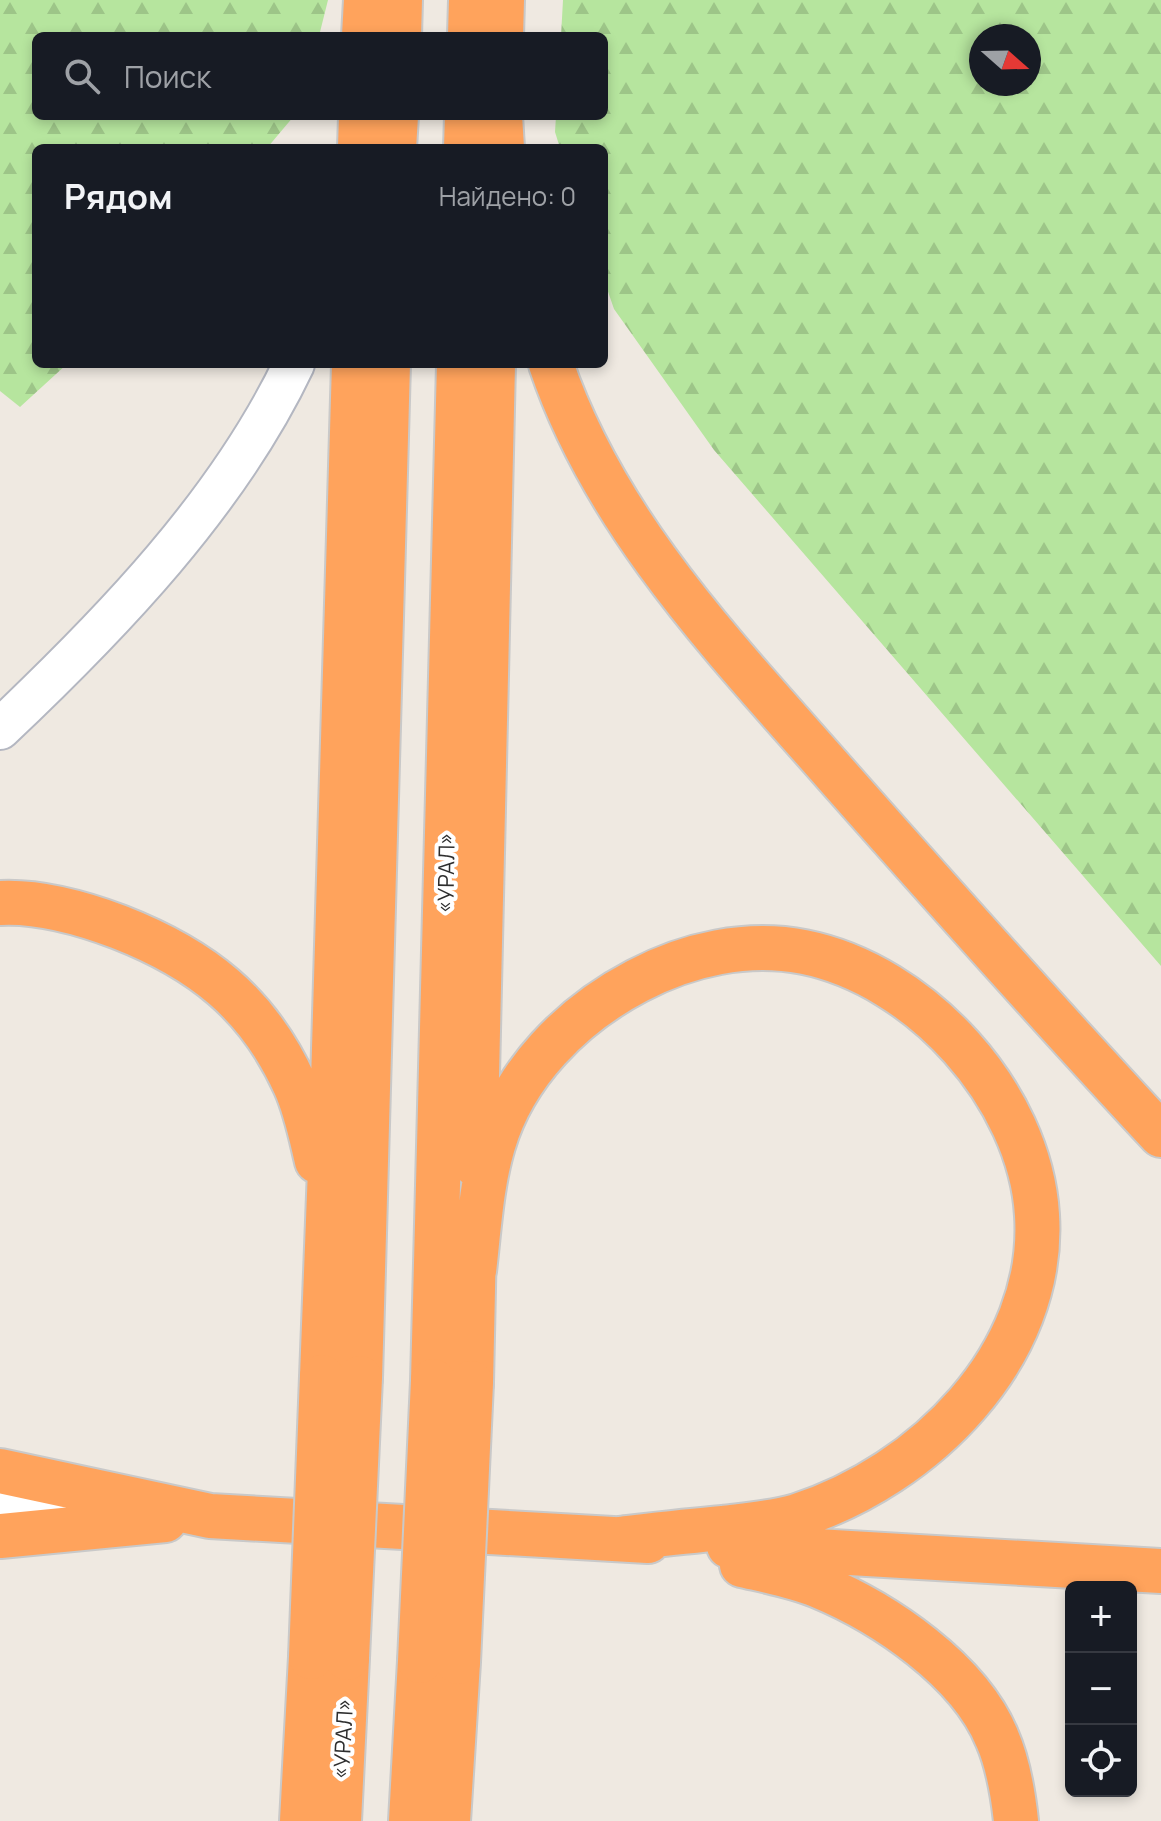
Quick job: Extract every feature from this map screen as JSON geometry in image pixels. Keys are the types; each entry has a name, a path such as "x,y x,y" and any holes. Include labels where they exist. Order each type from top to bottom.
{"highway":[{"path":"364,32 366,0"},
{"path":"399,32 400,0"},
{"path":"470,32 471,0"},
{"path":"501,32 502,0"},
{"path":"367,140 391,120"},
{"path":"466,144 467,120"},
{"path":"500,120 500,144"},
{"path":"326,1260 354,368"},
{"path":"296,1821 329,1657 388,368"},
{"name":"«УРАЛ»","path":"452,1382 459,368"},
{"path":"474,1271 493,368"},
{"path":"553,368 575,425 611,496 692,609 1022,985 1161,1135"},
{"path":"0,903 19,902 57,909 104,921 150,939 193,962 222,984 248,1011 276,1049 296,1086 317,1161 341,1378"},
{"path":"440,1819 439,1661 452,1382 474,1271 484,1182 494,1142 511,1102 535,1064 558,1038 588,1011 657,970 732,949 770,948 804,952 845,963 880,979 913,1002 971,1059 997,1094 1014,1129 1028,1170 1037,1214 1036,1253 1028,1293 1015,1329 995,1367 969,1404 937,1435 867,1484 795,1517 619,1539"},
{"path":"0,1471 210,1516"},
{"path":"0,1536 210,1516 1161,1571"},
{"path":"619,1539 761,1569 816,1585 890,1624 957,1679 983,1711 997,1737 1009,1776 1016,1821"},
{"name":"«УРАЛ»","path":"329,1657 339,1821"},
{"path":"302,1821 305,1777"}],"street":[{"path":"0,729 129,597 194,521 242,458 292,368"},
{"path":"0,1503 210,1516"}],"green space":[{"path":"0,0 328,0 320,32 32,32 32,120 291,120 270,144 32,144 32,368 63,368 20,407 0,391"},
{"path":"563,0 1161,0 1161,966 714,450 614,309 608,292 608,144 559,144 556,120 608,120 608,32 561,32"}]}
